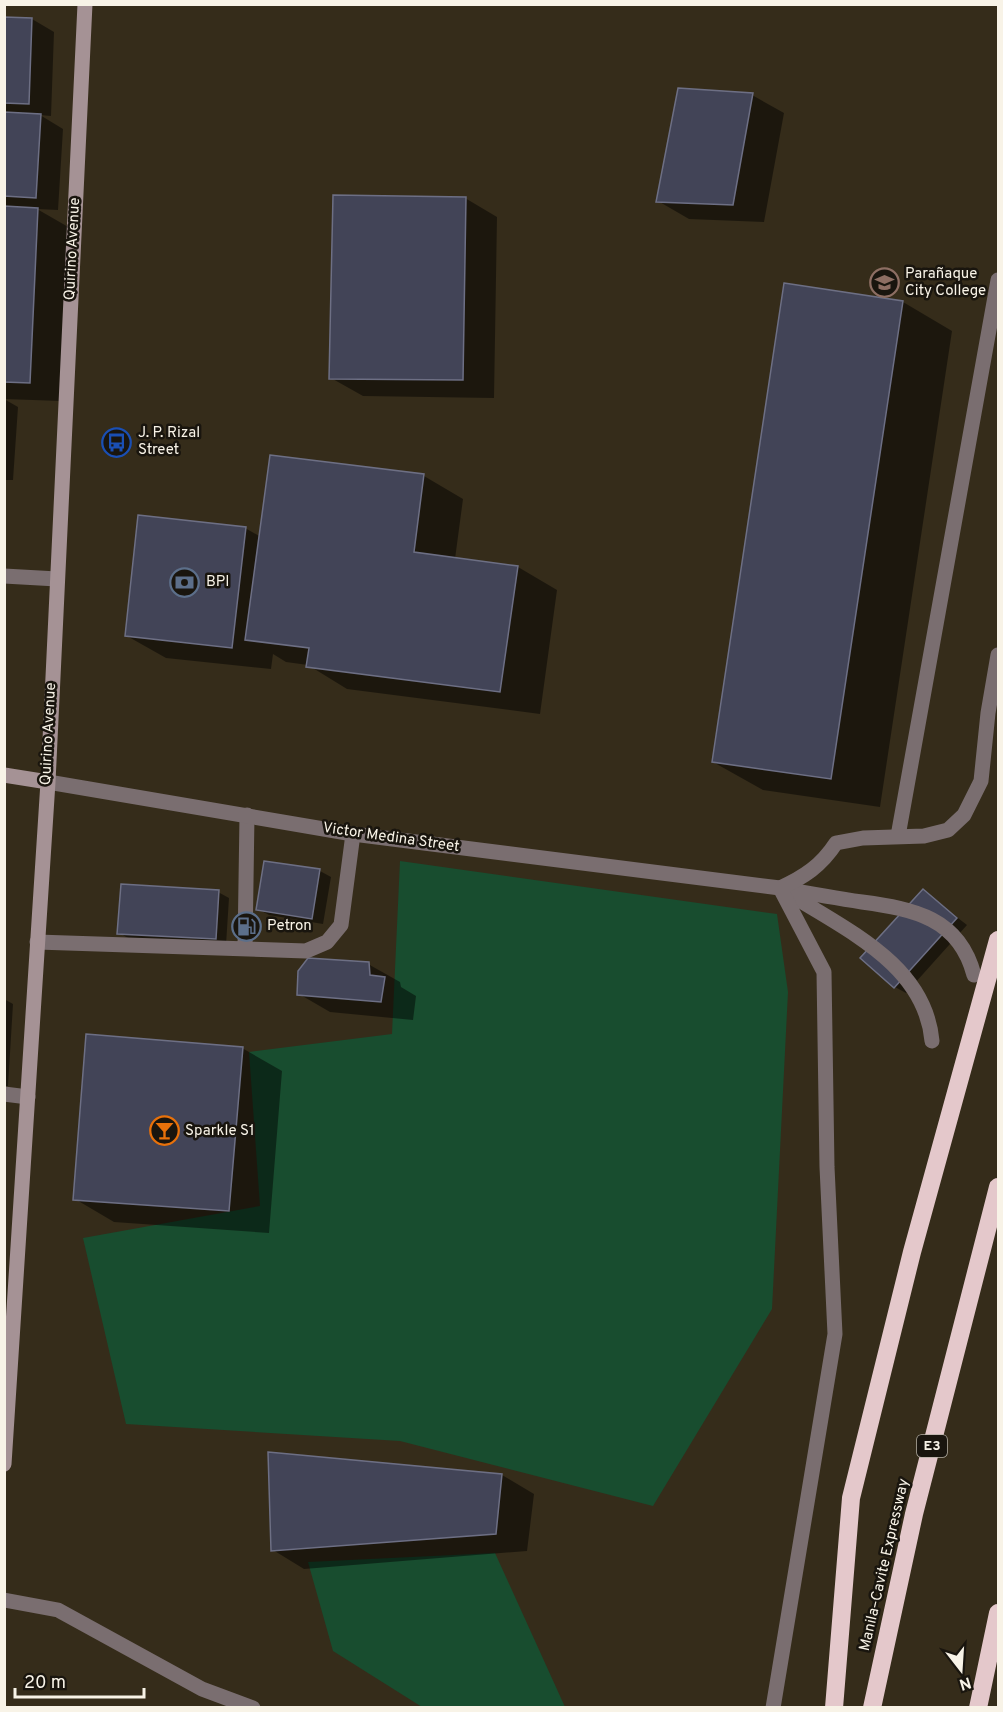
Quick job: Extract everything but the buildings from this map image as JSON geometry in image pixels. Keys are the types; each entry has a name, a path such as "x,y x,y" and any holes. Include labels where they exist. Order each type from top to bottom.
{"highway":[{"path":"834,1707 851,1498 912,1252 999,940"},
{"name":"Manila–Cavite Expressway","path":"872,1707 914,1514 999,1187"},
{"path":"978,1707 999,1613"}],"main road":[{"name":"Quirino Avenue","path":"4,1464 48,782 85,4"},
{"name":"Victor Medina Street","path":"4,775 48,782"}],"street":[{"path":"898,836 999,280"},
{"path":"4,576 57,579"},
{"path":"780,888 807,876 828,856 836,843 898,836 924,836 948,830 964,815 981,781 988,713 999,655"},
{"name":"Victor Medina Street","path":"48,782 353,834 780,888 899,906 922,915 952,933 962,944 969,957 974,975"},
{"path":"244,948 247,815"},
{"path":"37,942 306,951 327,942 341,925 353,834"},
{"path":"780,888 896,965 924,1003 930,1022 932,1041"},
{"path":"773,1707 835,1334 826,1134 824,972 780,888"},
{"path":"4,1094 28,1097"},
{"path":"4,1600 58,1610 202,1689 253,1707"}],"green space":[{"path":"400,861 777,914 788,992 772,1309 653,1506 400,1441 126,1424 83,1238 260,1206 249,1052 392,1034"},
{"path":"495,1553 565,1707 422,1707 333,1651 308,1562"}],"place":[{"name":"Parañaque City College","path":"884,283"},
{"name":"J. P. Rizal Street","path":"117,442"},
{"name":"BPI","path":"185,582"},
{"name":"Petron","path":"246,926"},
{"name":"Sparkle S1","path":"164,1131"}]}
